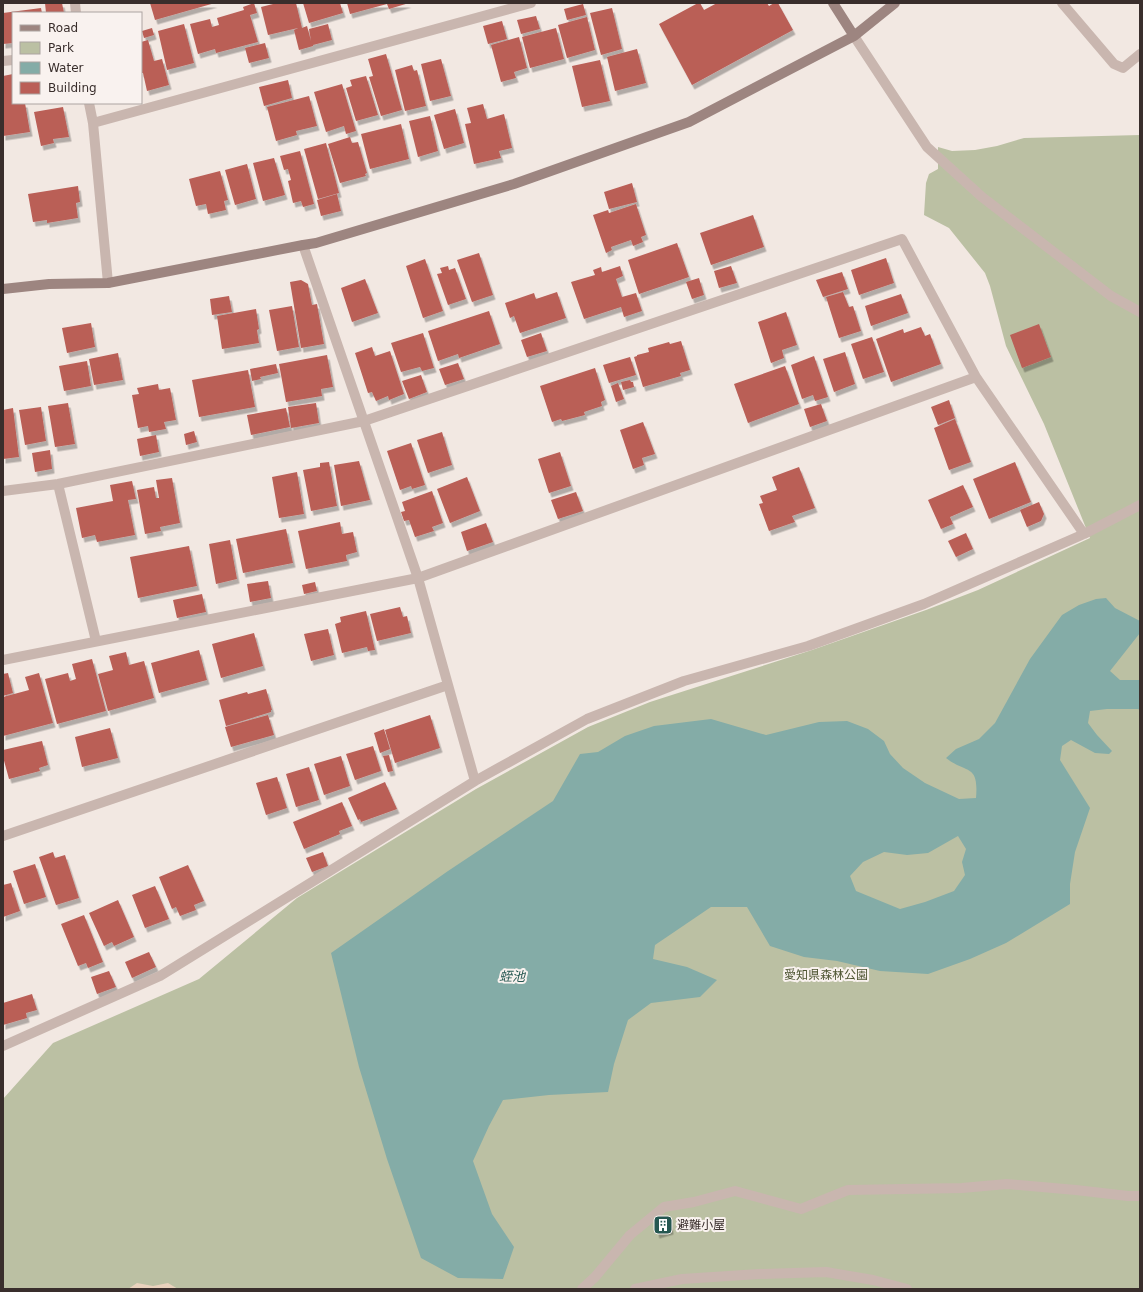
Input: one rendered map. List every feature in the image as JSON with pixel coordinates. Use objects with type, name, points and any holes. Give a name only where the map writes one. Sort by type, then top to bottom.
[{"type":"street","points":[[93,123],[531,3]]},
{"type":"street","points":[[833,3],[927,148],[982,197],[1111,296],[1140,312]]},
{"type":"street","points":[[3,289],[49,284],[108,283],[302,245],[514,184],[689,122],[854,36],[895,3]]},
{"type":"street","points":[[1062,3],[1114,64],[1123,68],[1140,54]]},
{"type":"street","points":[[89,104],[93,123],[108,283]]},
{"type":"street","points":[[3,491],[58,484],[364,421],[902,239],[976,377],[1084,534]]},
{"type":"street","points":[[302,245],[418,578],[475,781]]},
{"type":"street","points":[[3,660],[418,578],[976,377]]},
{"type":"street","points":[[58,484],[96,641]]},
{"type":"street","points":[[3,1046],[160,976],[475,781],[587,719],[684,681],[808,646],[924,604],[1084,534],[1140,505]]},
{"type":"street","points":[[3,836],[448,684]]},
{"type":"street","points":[[582,1289],[595,1277],[630,1235],[664,1208],[735,1191],[801,1209],[848,1190],[962,1188],[1007,1184],[1140,1196]]},
{"type":"street","points":[[634,1289],[682,1279],[759,1274],[826,1272],[873,1280],[907,1289]]},
{"type":"green space","name":"愛知県森林公園","points":[[1140,135],[1140,1289],[3,1289],[3,1099],[53,1043],[199,979],[297,898],[476,789],[588,727],[650,702],[812,650],[926,610],[978,590],[1090,538],[1044,424],[1006,346],[990,286],[985,273],[949,228],[924,215],[926,183],[929,174],[938,169],[938,147],[952,151],[975,150],[997,146],[1024,138]]},
{"type":"sand","points":[[137,1283],[153,1286],[168,1283],[178,1289],[128,1289]]},
{"type":"water","name":"蛭池","points":[[1106,598],[1115,608],[1140,621],[1140,633],[1110,671],[1120,680],[1140,680],[1140,710],[1107,709],[1090,711],[1088,723],[1112,751],[1109,754],[1095,753],[1071,740],[1062,746],[1060,760],[1090,808],[1075,852],[1070,884],[1070,904],[1006,943],[970,959],[928,974],[880,971],[837,961],[804,957],[770,946],[747,907],[711,907],[655,945],[653,959],[687,967],[717,980],[700,997],[651,1003],[628,1020],[614,1064],[608,1092],[549,1095],[503,1100],[473,1161],[492,1214],[514,1247],[503,1279],[458,1278],[421,1258],[387,1159],[359,1067],[331,953],[448,871],[553,801],[580,754],[598,752],[625,736],[654,726],[711,719],[766,735],[819,722],[847,721],[868,729],[884,741],[890,754],[903,768],[925,783],[959,799],[976,798],[975,779],[973,774],[946,758],[956,749],[979,739],[995,723],[1030,659],[1062,615],[1079,605],[1096,599]],"holes":[[[958,836],[966,849],[962,862],[965,875],[954,891],[925,902],[900,909],[856,891],[850,876],[863,862],[884,852],[907,855],[928,853]]]},
{"type":"building","points":[[45,3],[62,3],[64,12],[46,12]]},
{"type":"building","points":[[150,3],[215,3],[155,20]]},
{"type":"building","points":[[254,3],[257,13],[250,15],[258,42],[216,53],[215,49],[198,54],[190,24],[210,19],[212,27],[219,25],[217,18],[244,10],[243,7]]},
{"type":"building","points":[[277,3],[296,3],[302,28],[307,26],[311,41],[309,29],[328,24],[332,40],[299,50],[294,30],[298,28],[268,35],[261,7]]},
{"type":"building","points":[[303,3],[340,3],[343,13],[309,23]]},
{"type":"building","points":[[347,3],[409,3],[389,9],[387,4],[350,14]]},
{"type":"building","points":[[700,3],[704,10],[717,3],[767,3],[769,6],[774,3],[778,3],[793,30],[692,85],[659,24]]},
{"type":"building","points":[[583,4],[586,15],[567,20],[564,9]]},
{"type":"building","points":[[41,8],[42,12],[12,12],[12,43],[3,44],[3,13]]},
{"type":"building","points":[[612,8],[622,49],[601,55],[590,13]]},
{"type":"building","points":[[536,16],[540,29],[521,34],[517,20]]},
{"type":"building","points":[[587,17],[595,50],[567,58],[558,25]]},
{"type":"building","points":[[502,21],[507,39],[488,44],[483,26]]},
{"type":"building","points":[[184,24],[194,63],[167,70],[158,31]]},
{"type":"building","points":[[152,28],[154,35],[144,38],[142,31]]},
{"type":"building","points":[[556,28],[564,59],[530,68],[522,37]]},
{"type":"building","points":[[519,37],[527,68],[514,72],[516,78],[501,82],[491,45]]},
{"type":"building","points":[[148,40],[154,61],[162,59],[169,85],[147,91],[142,73],[142,42]]},
{"type":"building","points":[[265,43],[269,58],[249,63],[245,48]]},
{"type":"building","points":[[637,49],[646,83],[615,91],[607,57]]},
{"type":"building","points":[[386,54],[402,110],[381,116],[369,77],[373,76],[368,59]]},
{"type":"building","points":[[441,59],[451,96],[430,101],[421,64]]},
{"type":"building","points":[[600,60],[610,101],[582,107],[572,66]]},
{"type":"building","points":[[412,65],[414,71],[417,70],[426,106],[405,111],[395,70]]},
{"type":"building","points":[[12,74],[12,104],[25,104],[30,132],[3,136],[3,76]]},
{"type":"building","points":[[366,76],[378,115],[356,121],[346,88],[352,86],[350,80]]},
{"type":"building","points":[[288,80],[292,98],[264,106],[259,87]]},
{"type":"building","points":[[342,84],[356,131],[346,134],[344,126],[326,132],[314,92]]},
{"type":"building","points":[[309,96],[317,126],[296,131],[297,135],[276,141],[267,107]]},
{"type":"building","points":[[483,104],[487,119],[504,114],[512,148],[499,151],[501,158],[474,164],[465,124],[471,123],[467,108]]},
{"type":"building","points":[[63,107],[69,137],[53,139],[54,143],[41,146],[34,112]]},
{"type":"building","points":[[455,109],[464,143],[444,149],[434,115]]},
{"type":"building","points":[[430,116],[438,151],[418,157],[409,121]]},
{"type":"building","points":[[401,124],[409,159],[370,169],[361,134]]},
{"type":"building","points":[[350,137],[352,143],[358,142],[367,173],[365,174],[366,176],[340,183],[328,144]]},
{"type":"building","points":[[326,143],[339,193],[318,199],[304,149]]},
{"type":"building","points":[[300,151],[314,204],[303,207],[301,201],[293,203],[288,181],[291,180],[288,169],[284,170],[280,156]]},
{"type":"building","points":[[274,158],[285,195],[263,201],[253,163]]},
{"type":"building","points":[[247,164],[256,199],[235,205],[225,170]]},
{"type":"building","points":[[220,171],[228,200],[224,201],[226,210],[208,214],[206,204],[196,206],[189,179]]},
{"type":"building","points":[[632,183],[637,202],[609,209],[604,192]]},
{"type":"building","points":[[78,186],[80,202],[76,203],[78,218],[47,223],[47,220],[33,222],[28,194]]},
{"type":"building","points":[[337,194],[341,211],[321,216],[317,200]]},
{"type":"building","points":[[636,204],[646,235],[641,237],[643,242],[633,246],[631,240],[611,247],[612,250],[606,253],[593,215],[608,210],[609,213]]},
{"type":"building","points":[[753,215],[764,247],[711,265],[700,233]]},
{"type":"building","points":[[677,243],[689,277],[639,294],[628,260]]},
{"type":"building","points":[[479,253],[493,295],[472,302],[457,260]]},
{"type":"building","points":[[886,258],[894,283],[859,295],[851,270]]},
{"type":"building","points":[[425,259],[443,311],[423,318],[406,266]]},
{"type":"building","points":[[448,266],[449,270],[455,268],[466,299],[448,305],[437,274],[442,273],[440,268]]},
{"type":"building","points":[[620,266],[623,276],[616,279],[622,297],[636,293],[642,311],[624,317],[621,307],[584,319],[571,282],[595,275],[593,270],[601,267],[602,272]]},
{"type":"building","points":[[731,266],[737,283],[719,288],[714,271]]},
{"type":"building","points":[[842,272],[848,289],[823,297],[816,280]]},
{"type":"building","points":[[699,278],[704,295],[692,299],[686,282]]},
{"type":"building","points":[[365,279],[378,313],[352,322],[341,288]]},
{"type":"building","points":[[301,280],[308,284],[312,305],[317,304],[324,344],[301,348],[290,282]]},
{"type":"building","points":[[557,292],[566,318],[520,333],[514,316],[510,318],[505,303],[534,293],[536,299]]},
{"type":"building","points":[[843,292],[849,307],[853,306],[861,331],[839,338],[826,297]]},
{"type":"building","points":[[901,294],[908,313],[871,326],[865,306]]},
{"type":"building","points":[[229,296],[232,312],[212,315],[210,299]]},
{"type":"building","points":[[292,306],[299,347],[277,351],[269,310]]},
{"type":"building","points":[[256,309],[259,329],[257,330],[259,343],[222,349],[217,316]]},
{"type":"building","points":[[489,311],[500,344],[459,358],[458,354],[438,361],[428,331]]},
{"type":"building","points":[[786,312],[797,345],[782,350],[784,358],[771,363],[758,322]]},
{"type":"building","points":[[91,323],[95,347],[67,353],[62,328]]},
{"type":"building","points":[[1039,324],[1051,357],[1022,368],[1010,335]]},
{"type":"building","points":[[921,327],[925,336],[930,334],[941,364],[891,382],[876,339],[903,329],[904,333]]},
{"type":"building","points":[[423,333],[434,368],[422,371],[420,367],[401,372],[391,343]]},
{"type":"building","points":[[541,333],[547,351],[527,357],[521,340]]},
{"type":"building","points":[[872,337],[884,372],[863,379],[851,344]]},
{"type":"building","points":[[681,341],[690,370],[680,373],[681,376],[643,387],[634,357],[649,352],[648,348],[669,342],[670,344]]},
{"type":"building","points":[[372,347],[375,356],[390,351],[404,394],[389,400],[388,396],[376,401],[372,392],[368,393],[355,353]]},
{"type":"building","points":[[845,352],[855,384],[834,392],[823,359]]},
{"type":"building","points":[[118,353],[123,380],[94,385],[89,359]]},
{"type":"building","points":[[327,355],[333,387],[321,389],[322,396],[286,402],[279,364]]},
{"type":"building","points":[[814,356],[828,397],[815,401],[813,395],[802,399],[791,365]]},
{"type":"building","points":[[630,357],[636,375],[609,383],[603,365]]},
{"type":"building","points":[[87,361],[91,386],[64,391],[59,366]]},
{"type":"building","points":[[458,363],[464,379],[445,385],[439,369]]},
{"type":"building","points":[[276,364],[278,373],[260,377],[261,379],[252,381],[250,369]]},
{"type":"building","points":[[785,366],[799,404],[748,423],[734,384]]},
{"type":"building","points":[[595,368],[605,400],[601,402],[602,406],[584,412],[585,415],[552,422],[540,386]]},
{"type":"building","points":[[248,370],[255,407],[199,417],[192,380]]},
{"type":"building","points":[[421,375],[427,392],[409,399],[402,381]]},
{"type":"building","points":[[630,380],[633,382],[634,387],[623,390],[621,382]]},
{"type":"building","points":[[618,383],[624,399],[616,402],[611,386]]},
{"type":"building","points":[[158,384],[159,390],[170,388],[176,420],[164,422],[166,429],[149,432],[148,426],[138,428],[132,395],[139,394],[137,388]]},
{"type":"building","points":[[949,400],[955,418],[938,425],[931,407]]},
{"type":"building","points":[[68,403],[75,444],[55,447],[48,406]]},
{"type":"building","points":[[316,403],[319,423],[291,428],[288,407]]},
{"type":"building","points":[[821,404],[827,421],[810,427],[804,409]]},
{"type":"building","points":[[41,407],[46,441],[25,445],[19,410]]},
{"type":"building","points":[[13,408],[19,457],[3,459],[3,410]]},
{"type":"building","points":[[286,408],[290,427],[251,435],[247,415]]},
{"type":"building","points":[[955,419],[971,462],[949,470],[934,428]]},
{"type":"building","points":[[643,422],[655,454],[642,458],[644,465],[633,469],[620,430]]},
{"type":"building","points":[[194,431],[197,442],[186,445],[184,434]]},
{"type":"building","points":[[442,432],[452,465],[428,473],[417,440]]},
{"type":"building","points":[[156,435],[159,452],[140,456],[137,439]]},
{"type":"building","points":[[411,443],[425,485],[412,489],[411,486],[400,490],[387,451]]},
{"type":"building","points":[[50,450],[52,469],[35,472],[32,453]]},
{"type":"building","points":[[560,452],[571,486],[549,493],[538,459]]},
{"type":"building","points":[[359,461],[370,500],[341,506],[334,465]]},
{"type":"building","points":[[329,462],[337,506],[311,511],[303,470],[320,467],[320,463]]},
{"type":"building","points":[[1015,462],[1031,502],[989,519],[973,479]]},
{"type":"building","points":[[799,467],[815,508],[792,516],[795,522],[769,531],[759,504],[763,503],[760,496],[777,490],[772,477]]},
{"type":"building","points":[[297,472],[304,514],[279,518],[272,477]]},
{"type":"building","points":[[467,477],[480,511],[450,523],[437,489]]},
{"type":"building","points":[[172,478],[180,523],[160,527],[161,531],[145,534],[137,490],[154,487],[156,498],[159,498],[156,480]]},
{"type":"building","points":[[132,481],[136,499],[128,500],[135,535],[97,542],[95,535],[82,538],[76,508],[113,501],[110,485]]},
{"type":"building","points":[[963,485],[973,507],[950,517],[953,524],[941,529],[928,500]]},
{"type":"building","points":[[432,491],[443,523],[432,527],[434,531],[415,537],[409,520],[404,521],[401,512],[405,511],[402,502]]},
{"type":"building","points":[[576,492],[583,511],[558,519],[551,500]]},
{"type":"building","points":[[1039,502],[1044,514],[1041,521],[1027,527],[1020,510]]},
{"type":"building","points":[[340,522],[342,534],[353,532],[357,552],[346,555],[347,561],[306,569],[298,531]]},
{"type":"building","points":[[486,523],[493,542],[467,551],[461,532]]},
{"type":"building","points":[[286,529],[293,563],[243,573],[236,539]]},
{"type":"building","points":[[966,533],[973,549],[956,557],[948,541]]},
{"type":"building","points":[[230,540],[237,579],[216,584],[209,544]]},
{"type":"building","points":[[189,546],[197,586],[138,598],[130,557]]},
{"type":"building","points":[[268,581],[271,598],[250,602],[247,584]]},
{"type":"building","points":[[315,582],[317,591],[304,594],[302,585]]},
{"type":"building","points":[[202,594],[206,612],[177,618],[173,600]]},
{"type":"building","points":[[400,607],[403,617],[407,616],[411,633],[377,641],[370,614]]},
{"type":"building","points":[[366,611],[375,650],[368,651],[367,647],[342,653],[335,624],[341,622],[340,617]]},
{"type":"building","points":[[328,629],[334,655],[311,661],[304,634]]},
{"type":"building","points":[[254,633],[263,666],[221,678],[212,644]]},
{"type":"building","points":[[199,650],[207,680],[159,693],[151,663]]},
{"type":"building","points":[[126,652],[129,665],[144,661],[154,698],[108,711],[98,674],[113,670],[109,656]]},
{"type":"building","points":[[92,659],[106,711],[57,724],[45,679],[68,673],[70,681],[76,679],[72,664]]},
{"type":"building","points":[[8,673],[13,693],[3,696],[3,674]]},
{"type":"building","points":[[39,673],[53,723],[3,736],[3,697],[29,690],[25,677]]},
{"type":"building","points":[[266,689],[272,710],[271,712],[226,726],[219,700],[247,692],[248,694]]},
{"type":"building","points":[[268,715],[274,735],[231,747],[225,727]]},
{"type":"building","points":[[430,715],[440,748],[395,763],[385,730]]},
{"type":"building","points":[[110,728],[118,758],[82,767],[75,737]]},
{"type":"building","points":[[384,729],[390,749],[380,753],[374,733]]},
{"type":"building","points":[[42,741],[48,765],[39,768],[40,771],[9,779],[3,757],[3,750]]},
{"type":"building","points":[[373,746],[381,771],[355,780],[346,754]]},
{"type":"building","points":[[389,755],[393,771],[388,772],[383,756]]},
{"type":"building","points":[[341,756],[350,786],[324,795],[314,764]]},
{"type":"building","points":[[309,767],[319,800],[296,807],[286,774]]},
{"type":"building","points":[[277,777],[287,808],[266,815],[256,783]]},
{"type":"building","points":[[385,782],[397,809],[361,822],[360,819],[358,820],[348,798]]},
{"type":"building","points":[[342,802],[352,826],[339,831],[340,834],[304,849],[293,822]]},
{"type":"building","points":[[53,852],[55,858],[65,855],[79,898],[56,905],[39,857]]},
{"type":"building","points":[[323,852],[328,866],[312,872],[306,858]]},
{"type":"building","points":[[35,864],[46,897],[24,904],[13,871]]},
{"type":"building","points":[[188,865],[204,901],[194,905],[196,910],[180,916],[176,907],[172,909],[159,877]]},
{"type":"building","points":[[11,883],[20,911],[3,917],[3,885]]},
{"type":"building","points":[[155,886],[169,919],[145,928],[132,895]]},
{"type":"building","points":[[118,900],[134,937],[114,946],[112,942],[104,946],[89,913]]},
{"type":"building","points":[[84,915],[103,962],[88,968],[86,963],[78,966],[61,924]]},
{"type":"building","points":[[149,952],[156,967],[132,978],[125,962]]},
{"type":"building","points":[[109,971],[116,987],[97,994],[91,977]]},
{"type":"building","points":[[32,994],[37,1010],[26,1013],[27,1018],[3,1025],[3,1003]]},
{"type":"building","name":"避難小屋","points":[[669,1217],[671,1230],[657,1234],[654,1221]]},
{"type":"place","name":"避難小屋","points":[[663,1225]]}]
